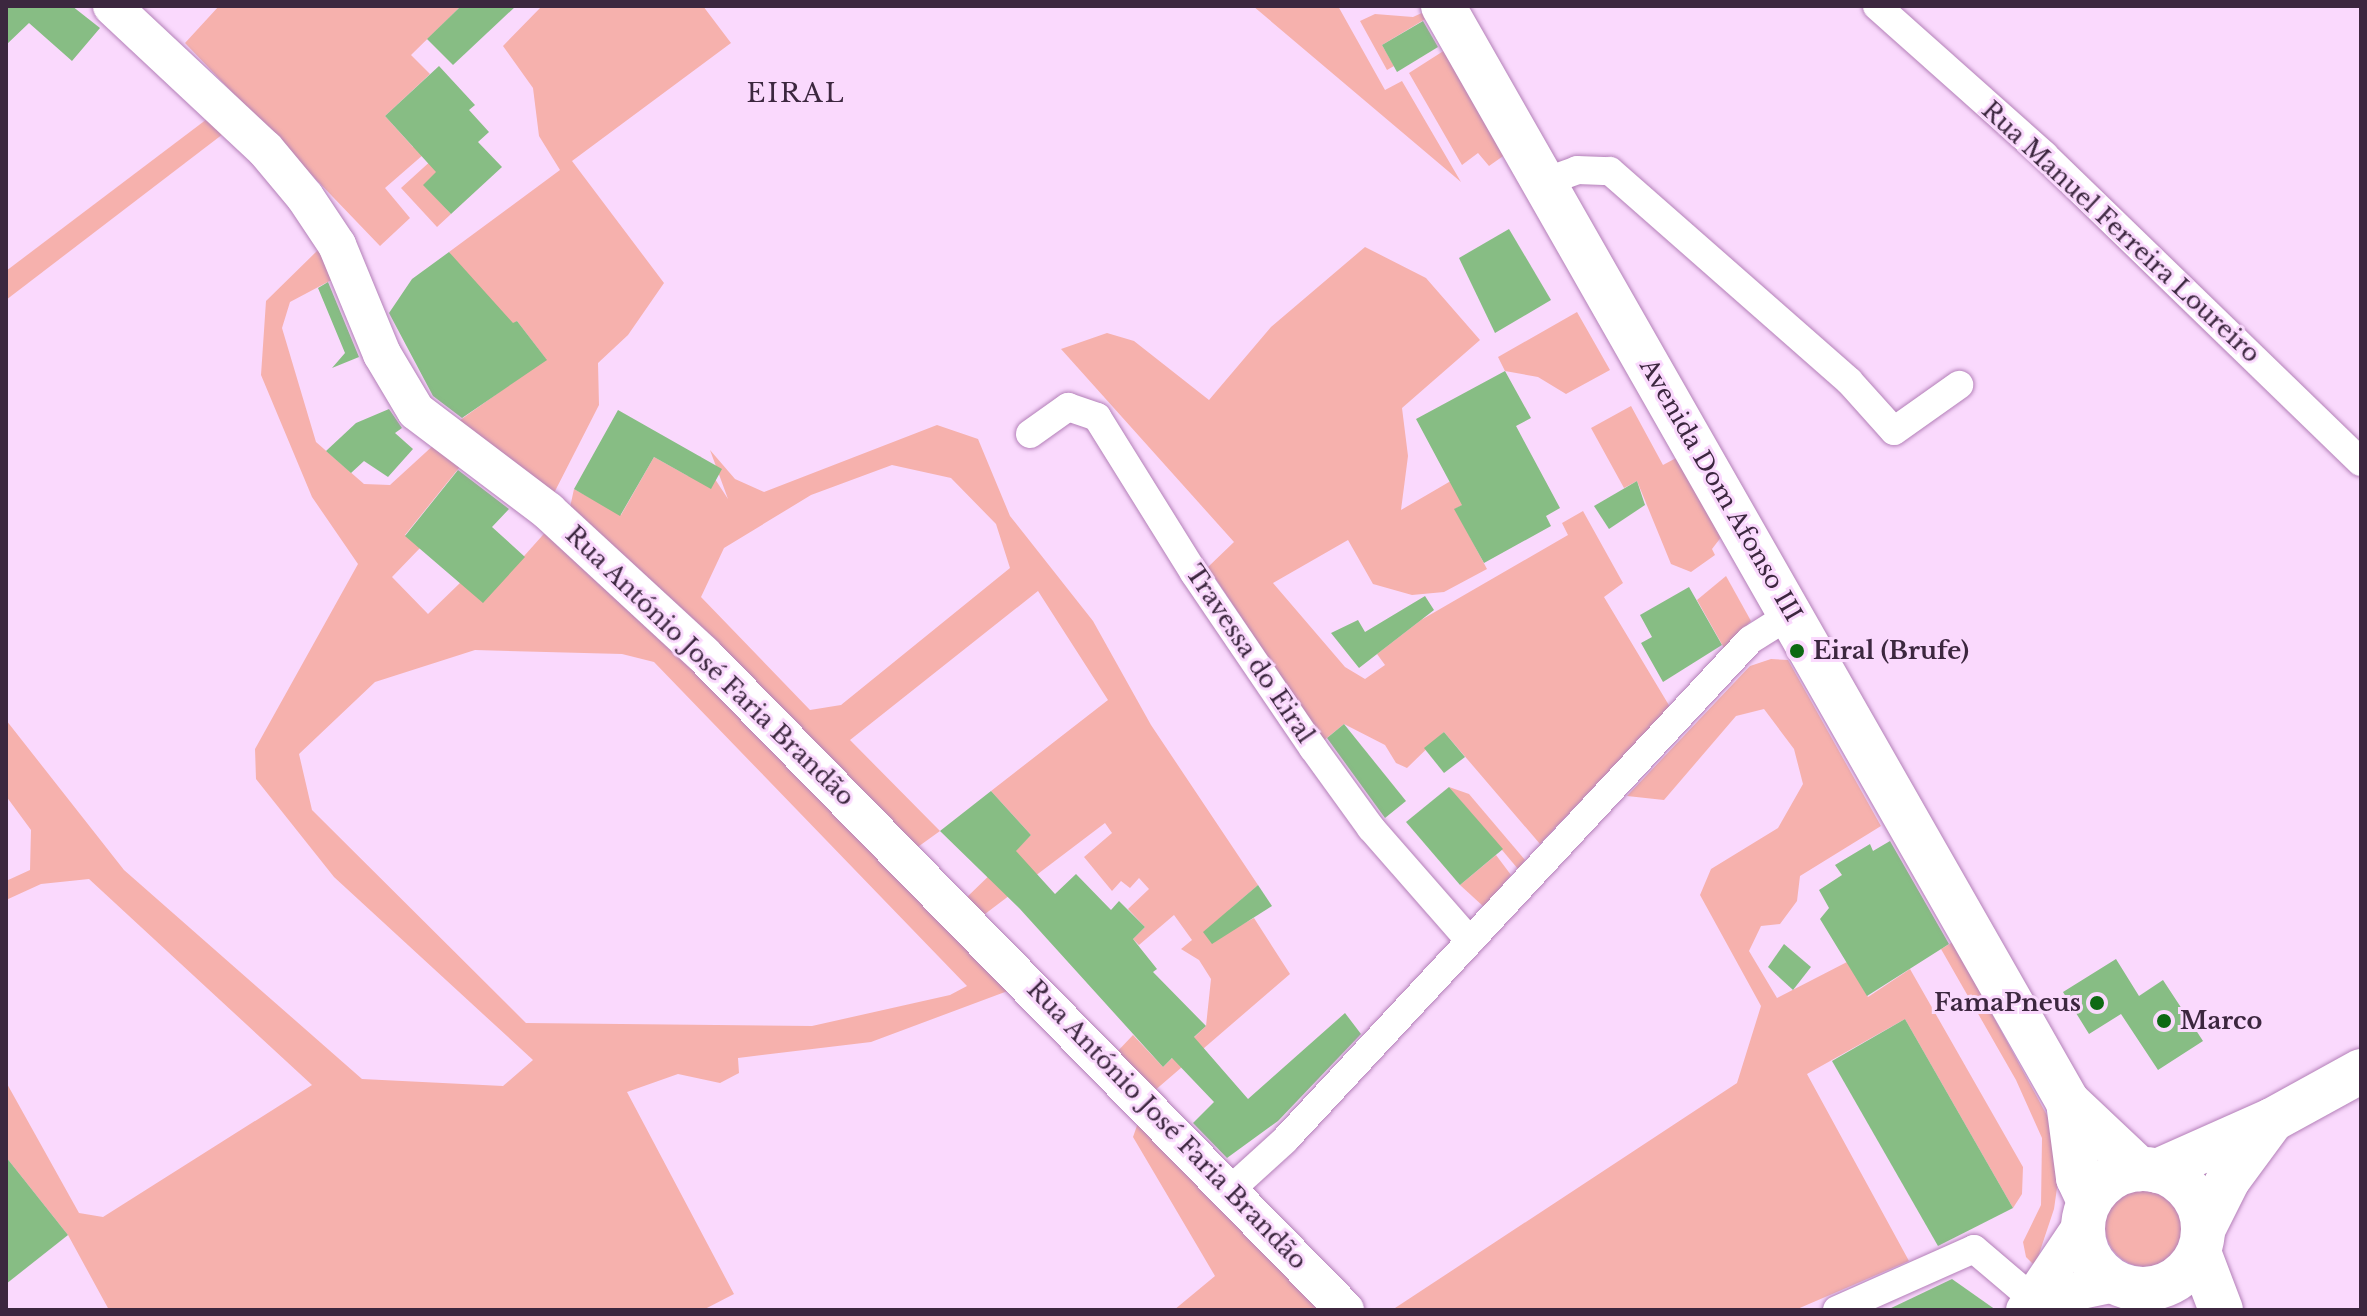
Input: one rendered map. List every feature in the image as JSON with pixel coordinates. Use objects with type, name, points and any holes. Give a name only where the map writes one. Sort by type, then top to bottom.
[{"type":"main road","name":"Avenida Dom Afonso III","points":[[1443,6],[1542,183],[1793,613],[2068,1102],[2148,1170]]},
{"type":"main road","points":[[2272,1120],[2228,1180],[2182,1277],[2137,1294],[2090,1259],[2086,1213],[2110,1179],[2148,1170],[2272,1120],[2361,1071]]},
{"type":"main road","name":"Avenida Dom Afonso III","points":[[2068,1102],[2086,1213]]},
{"type":"main road","points":[[2148,1170],[2185,1186],[2202,1214],[2201,1241],[2221,1310]]},
{"type":"street","name":"Rua António José Faria Brandão","points":[[112,6],[255,139],[305,197],[337,245],[382,354],[416,411],[548,511],[692,643],[1345,1310]]},
{"type":"street","name":"Rua Manuel Ferreira Loureiro","points":[[1877,6],[2044,155],[2361,462]]},
{"type":"street","points":[[1542,183],[1577,170],[1610,171],[1849,381],[1894,431],[1959,385]]},
{"type":"street","name":"Travessa do Eiral","points":[[1030,434],[1068,407],[1097,417],[1194,573],[1313,748],[1371,828],[1470,941]]},
{"type":"street","points":[[1229,1191],[1284,1141],[1750,640],[1793,613]]},
{"type":"street","points":[[2030,1305],[2086,1213]]},
{"type":"street","points":[[1837,1310],[1974,1249],[2030,1305]]},
{"type":"street","points":[[2030,1305],[2099,1290],[2137,1294]]},
{"type":"shaded area","points":[[219,6],[461,6],[411,55],[430,74],[385,116],[413,147],[430,132],[439,141],[385,188],[410,218],[380,246],[185,43]]},
{"type":"shaded area","points":[[542,6],[703,6],[731,43],[572,161],[664,283],[628,335],[598,363],[599,405],[552,497],[456,423],[546,359],[517,321],[506,329],[449,252],[560,170],[539,136],[533,88],[503,46]]},
{"type":"shaded area","points":[[1253,6],[1338,6],[1385,90],[1402,81],[1461,182]]},
{"type":"shaded area","points":[[1424,12],[1427,18],[1382,45],[1394,66],[1387,70],[1360,21],[1375,14],[1413,17]]},
{"type":"shaded area","points":[[1445,50],[1506,154],[1489,166],[1478,153],[1462,165],[1409,73]]},
{"type":"shaded area","points":[[207,119],[223,134],[6,300],[6,271]]},
{"type":"shaded area","points":[[445,148],[453,157],[424,185],[451,214],[437,227],[401,188]]},
{"type":"shaded area","points":[[1365,247],[1426,278],[1480,340],[1402,408],[1408,456],[1401,510],[1461,475],[1475,498],[1455,509],[1487,569],[1444,592],[1412,595],[1373,584],[1348,540],[1273,583],[1345,667],[1365,679],[1385,665],[1377,654],[1421,620],[1568,535],[1562,523],[1583,511],[1623,583],[1604,597],[1670,707],[1540,844],[1444,732],[1407,768],[1396,763],[1385,745],[1344,724],[1323,741],[1208,567],[1234,542],[1061,349],[1107,333],[1134,341],[1209,400],[1271,327]]},
{"type":"shaded area","points":[[319,249],[339,276],[290,302],[282,328],[316,442],[364,484],[390,485],[437,442],[463,463],[405,535],[420,548],[392,577],[428,614],[461,582],[483,602],[550,527],[1013,989],[871,1042],[738,1058],[739,1073],[720,1083],[678,1074],[627,1092],[734,1294],[703,1310],[109,1310],[68,1235],[6,1157],[6,1082],[79,1213],[103,1217],[312,1085],[89,879],[41,884],[6,900],[6,881],[30,870],[31,830],[6,796],[6,720],[124,870],[362,1079],[503,1086],[533,1060],[334,877],[256,779],[255,749],[358,564],[312,497],[261,375],[266,301]],"holes":[[[475,650],[622,654],[654,662],[967,986],[950,995],[812,1026],[526,1023],[312,810],[299,754],[375,682]]]},
{"type":"shaded area","points":[[1577,312],[1610,370],[1566,394],[1538,377],[1505,371],[1498,357]]},
{"type":"shaded area","points":[[1631,406],[1663,465],[1678,457],[1722,536],[1712,549],[1715,555],[1691,572],[1671,564],[1637,481],[1624,488],[1591,428]]},
{"type":"shaded area","points":[[937,425],[978,439],[1010,516],[1093,621],[1151,725],[1258,885],[1229,910],[1241,925],[1254,918],[1290,974],[1153,1092],[1115,1054],[1133,1035],[1163,1067],[1206,1026],[1211,979],[1199,960],[1181,949],[1192,940],[1174,915],[1139,945],[1133,939],[1145,927],[1128,909],[1149,889],[1139,878],[1130,888],[1121,881],[1112,891],[1084,857],[1112,833],[1105,823],[981,917],[964,900],[1031,835],[991,791],[1108,700],[1038,591],[850,740],[940,831],[915,849],[569,512],[574,489],[621,515],[654,457],[688,476],[700,456],[728,499],[710,450],[735,479],[764,492]],"holes":[[[892,465],[951,478],[996,524],[1010,568],[841,705],[810,710],[701,597],[724,548],[811,495]]]},
{"type":"shaded area","points":[[1726,576],[1751,621],[1724,648],[1697,600]]},
{"type":"shaded area","points":[[1771,659],[1788,660],[1881,826],[1800,876],[1797,901],[1780,924],[1761,926],[1749,951],[1777,998],[1847,962],[1868,997],[1910,969],[2023,1167],[2022,1194],[2013,1208],[1905,1019],[1807,1074],[1909,1261],[1795,1310],[1392,1310],[1737,1083],[1761,1006],[1700,895],[1711,869],[1778,828],[1803,784],[1794,749],[1764,709],[1736,716],[1664,800],[1627,796],[1750,666]]},
{"type":"shaded area","points":[[1449,787],[1469,794],[1525,860],[1518,869]]},
{"type":"shaded area","points":[[1496,855],[1511,875],[1484,907],[1460,885]]},
{"type":"shaded area","points":[[1953,942],[2056,1132],[2060,1167],[2054,1209],[2035,1266],[2026,1257],[2023,1242],[2041,1205],[2042,1138],[2016,1080],[1941,949]]},
{"type":"shaded area","points":[[1139,1120],[1323,1310],[1174,1310],[1215,1276],[1133,1137]]},
{"type":"shaded area","points":[[2146,1185],[2162,1189],[2175,1197],[2183,1210],[2187,1226],[2183,1242],[2175,1255],[2162,1263],[2146,1267],[2130,1263],[2117,1255],[2109,1242],[2105,1226],[2109,1210],[2117,1197],[2130,1189]]},
{"type":"building","points":[[6,6],[72,6],[100,28],[72,61],[29,23],[6,45]]},
{"type":"building","points":[[461,6],[516,6],[453,65],[427,39]]},
{"type":"building","points":[[1423,21],[1438,47],[1397,72],[1382,45]]},
{"type":"building","points":[[439,66],[475,105],[469,110],[489,132],[478,142],[502,167],[451,214],[423,185],[436,172],[385,116]]},
{"type":"building","points":[[1509,229],[1551,300],[1495,333],[1459,258]]},
{"type":"building","points":[[449,252],[513,323],[517,321],[547,360],[462,418],[433,396],[389,313],[412,279]]},
{"type":"building","points":[[328,282],[359,357],[332,368],[345,353],[318,288]]},
{"type":"building","points":[[1505,371],[1531,418],[1516,426],[1560,508],[1546,516],[1551,526],[1484,563],[1454,509],[1462,505],[1416,419]]},
{"type":"building","points":[[389,409],[402,428],[395,433],[413,449],[388,477],[364,461],[351,473],[326,451],[356,423]]},
{"type":"building","points":[[618,410],[722,469],[711,489],[654,457],[620,516],[574,489]]},
{"type":"building","points":[[458,470],[509,509],[492,527],[525,557],[483,603],[405,536]]},
{"type":"building","points":[[1637,481],[1645,505],[1609,529],[1594,506]]},
{"type":"building","points":[[1689,587],[1722,645],[1663,682],[1641,643],[1652,637],[1640,615]]},
{"type":"building","points":[[1425,596],[1434,610],[1359,668],[1331,633],[1358,620],[1365,632]]},
{"type":"building","points":[[1344,724],[1406,801],[1385,818],[1327,738]]},
{"type":"building","points":[[1444,732],[1465,757],[1444,773],[1424,748]]},
{"type":"building","points":[[1449,787],[1503,849],[1460,885],[1406,822]]},
{"type":"building","points":[[991,791],[1031,835],[1016,851],[1055,894],[1076,874],[1111,910],[1119,901],[1145,927],[1133,939],[1157,969],[1153,972],[1206,1026],[1194,1037],[1248,1099],[1345,1013],[1361,1034],[1278,1121],[1227,1158],[1193,1123],[1214,1102],[1172,1058],[1163,1067],[1020,909],[940,831]]},
{"type":"building","points":[[1890,841],[1949,944],[1867,996],[1820,919],[1829,908],[1819,890],[1842,875],[1835,865],[1870,844],[1873,851]]},
{"type":"building","points":[[1258,885],[1272,906],[1212,944],[1203,932]]},
{"type":"building","points":[[1784,944],[1811,967],[1793,990],[1768,967]]},
{"type":"building","points":[[2116,959],[2139,996],[2163,980],[2203,1041],[2158,1070],[2121,1014],[2089,1034],[2063,992]]},
{"type":"building","points":[[1905,1019],[2013,1208],[1938,1246],[1832,1061]]},
{"type":"building","points":[[6,1157],[68,1235],[6,1284]]},
{"type":"building","points":[[1952,1279],[1996,1310],[1887,1310]]},
{"type":"place","name":"Eiral (Brufe)","points":[[1797,651]]},
{"type":"place","name":"FamaPneus","points":[[2097,1003]]},
{"type":"place","name":"Marco","points":[[2164,1021]]},
{"type":"district","name":"EIRAL","points":[[796,94]]}]
